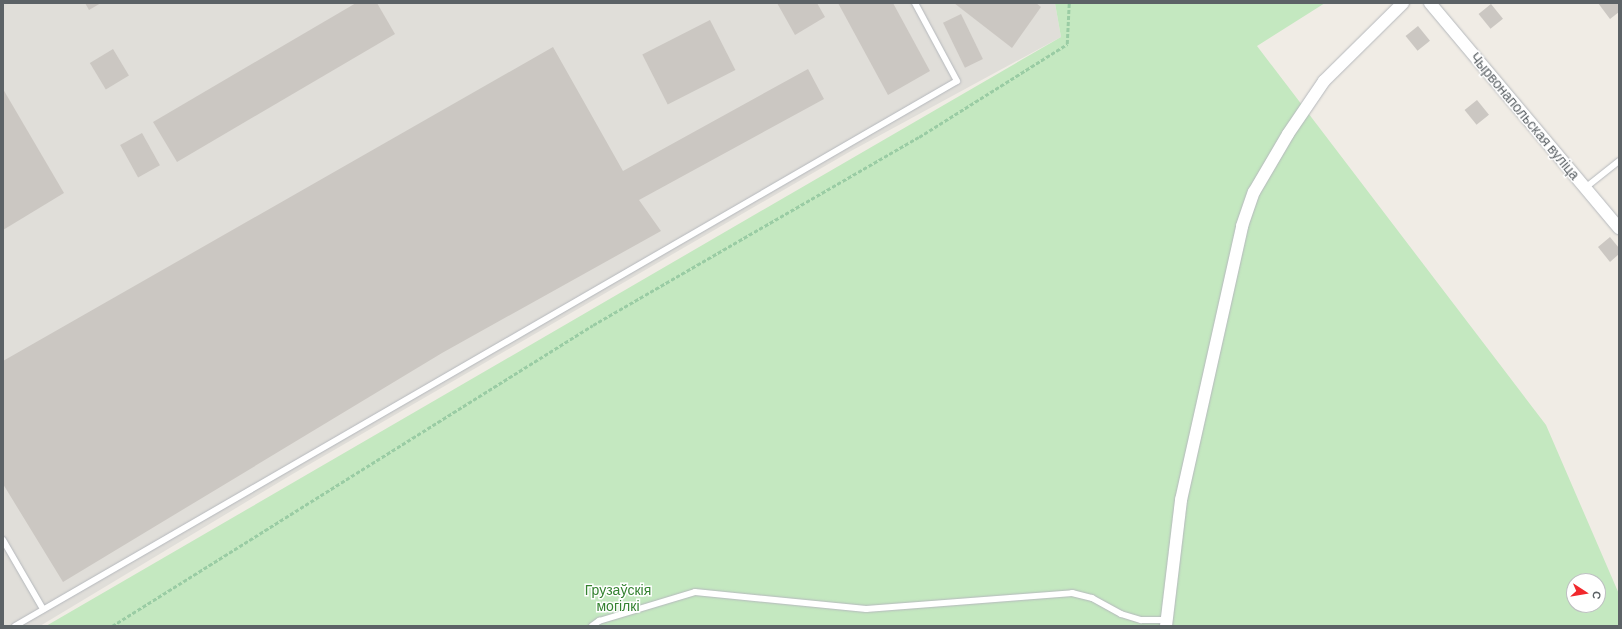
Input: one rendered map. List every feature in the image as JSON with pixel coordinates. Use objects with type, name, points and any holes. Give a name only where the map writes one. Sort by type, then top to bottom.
[{"type":"street","points":[[1166,623],[1181,500],[1242,226],[1254,192],[1288,134],[1324,81],[1403,3]]},
{"type":"street","name":"Чырвонапольская вуліца","points":[[1430,3],[1619,228]]},
{"type":"lane","points":[[15,626],[957,82],[915,3]]},
{"type":"lane","points":[[1585,188],[1619,161]]},
{"type":"lane","points":[[3,540],[43,609]]},
{"type":"lane","points":[[592,626],[599,621],[695,592],[866,609],[1072,593],[1092,598],[1121,614],[1141,620],[1166,623]]},
{"type":"path","points":[[112,626],[593,325],[919,138],[1067,44],[1069,3]]},
{"type":"shaded area","points":[[3,3],[1055,3],[1061,37],[851,151],[291,475],[40,626],[3,626]]},
{"type":"green space","name":"Грузаўскія могілкі","points":[[1055,3],[1325,3],[1257,46],[1546,425],[1619,594],[1619,626],[46,626],[1061,37]]},
{"type":"building","points":[[85,3],[101,3],[89,10]]},
{"type":"building","points":[[356,3],[377,3],[395,34],[177,162],[153,122]]},
{"type":"building","points":[[777,3],[817,3],[825,17],[795,35]]},
{"type":"building","points":[[838,3],[893,3],[930,71],[888,95]]},
{"type":"building","points":[[954,3],[1036,3],[1041,7],[1012,48]]},
{"type":"building","points":[[1598,3],[1619,3],[1619,12],[1610,19]]},
{"type":"building","points":[[1491,4],[1503,19],[1491,29],[1479,14]]},
{"type":"building","points":[[961,14],[983,59],[965,68],[943,23]]},
{"type":"building","points":[[710,20],[735,70],[668,104],[642,55]]},
{"type":"building","points":[[1418,26],[1430,41],[1418,51],[1406,36]]},
{"type":"building","points":[[553,47],[623,171],[808,69],[824,99],[639,200],[661,231],[442,353],[63,582],[3,484],[3,361]]},
{"type":"building","points":[[113,49],[129,76],[106,89],[90,63]]},
{"type":"building","points":[[3,89],[64,193],[3,230]]},
{"type":"building","points":[[1477,100],[1489,115],[1477,125],[1465,110]]},
{"type":"building","points":[[142,133],[160,165],[138,177],[120,145]]},
{"type":"building","points":[[1610,237],[1619,248],[1619,254],[1610,262],[1598,247]]}]
